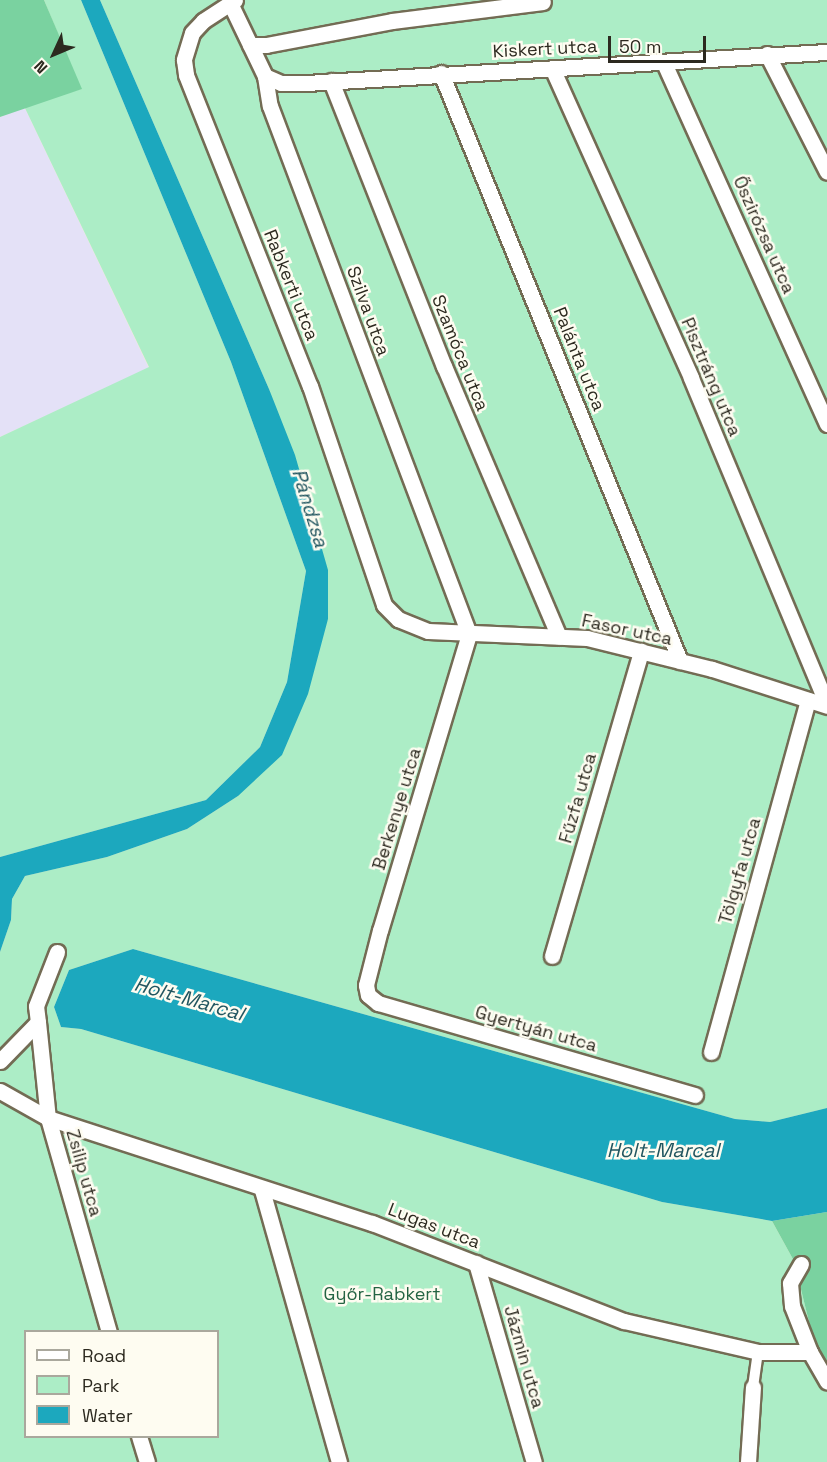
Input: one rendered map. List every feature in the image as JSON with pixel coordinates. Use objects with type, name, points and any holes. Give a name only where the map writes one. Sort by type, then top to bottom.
[{"type":"street","name":"Szilva utca","points":[[233,1],[265,76],[270,106],[469,634]]},
{"type":"street","name":"Rabkerti utca","points":[[233,1],[192,33],[184,60],[186,75],[310,386],[384,605]]},
{"type":"street","points":[[250,45],[266,45],[392,21],[543,2]]},
{"type":"street","name":"Kiskert utca","points":[[265,76],[281,83],[332,81],[827,52]]},
{"type":"street","points":[[767,54],[827,172]]},
{"type":"street","name":"Őszirózsa utca","points":[[664,63],[827,424]]},
{"type":"street","name":"Pisztráng utca","points":[[552,68],[691,378],[827,706]]},
{"type":"street","name":"Palánta utca","points":[[441,73],[680,661]]},
{"type":"street","name":"Szamóca utca","points":[[332,81],[444,366],[559,637]]},
{"type":"street","name":"Fasor utca","points":[[384,605],[411,626],[469,634],[587,638],[680,661],[827,706]]},
{"type":"street","name":"Berkenye utca","points":[[368,995],[366,985],[380,930],[469,634]]},
{"type":"street","name":"Fűzfa utca","points":[[552,956],[641,651]]},
{"type":"street","name":"Tölgyfa utca","points":[[711,1052],[808,700]]},
{"type":"street","points":[[0,1061],[38,1022],[36,1006],[57,952]]},
{"type":"street","name":"Gyertyán utca","points":[[368,995],[378,1003],[694,1095]]},
{"type":"street","name":"Zsilip utca","points":[[38,1022],[48,1118],[108,1330]]},
{"type":"street","name":"Lugas utca","points":[[0,1091],[48,1118],[262,1190],[372,1223],[624,1321],[758,1352],[810,1352]]},
{"type":"street","points":[[262,1190],[339,1462]]},
{"type":"street","name":"Jázmin utca","points":[[476,1263],[534,1462]]},
{"type":"street","points":[[801,1264],[790,1283],[792,1306],[810,1352],[827,1381]]},
{"type":"street","points":[[748,1462],[753,1387],[758,1352]]},
{"type":"street","points":[[139,1438],[147,1462]]},
{"type":"shaded area","points":[[24,106],[149,368],[0,437],[0,117]]},
{"type":"green space","points":[[0,0],[44,0],[82,89],[0,117]]},
{"type":"green space","points":[[44,0],[81,0],[231,362],[306,571],[287,682],[260,747],[206,800],[0,857],[0,437],[149,367],[24,106],[81,89]]},
{"type":"green space","name":"Győr-Rabkert","points":[[100,0],[827,0],[827,1108],[770,1122],[735,1119],[133,949],[69,970],[54,1007],[61,1027],[81,1029],[662,1202],[772,1221],[794,1261],[814,1342],[827,1363],[827,1462],[0,1462],[0,952],[11,920],[12,899],[25,876],[107,857],[187,829],[238,796],[328,619],[269,389]]},
{"type":"green space","points":[[827,1212],[827,1363],[814,1342],[794,1261],[772,1221]]},
{"type":"water","name":"Pándzsa","points":[[81,0],[100,0],[269,389],[295,455],[328,570],[328,619],[308,694],[282,755],[238,796],[187,829],[107,857],[25,876],[12,899],[11,920],[0,952],[0,857],[206,800],[260,747],[287,682],[306,571],[231,362]]},
{"type":"water","name":"Holt-Marcal","points":[[133,949],[735,1119],[770,1122],[827,1108],[827,1212],[772,1221],[662,1202],[81,1029],[61,1027],[54,1007],[69,970]]}]
